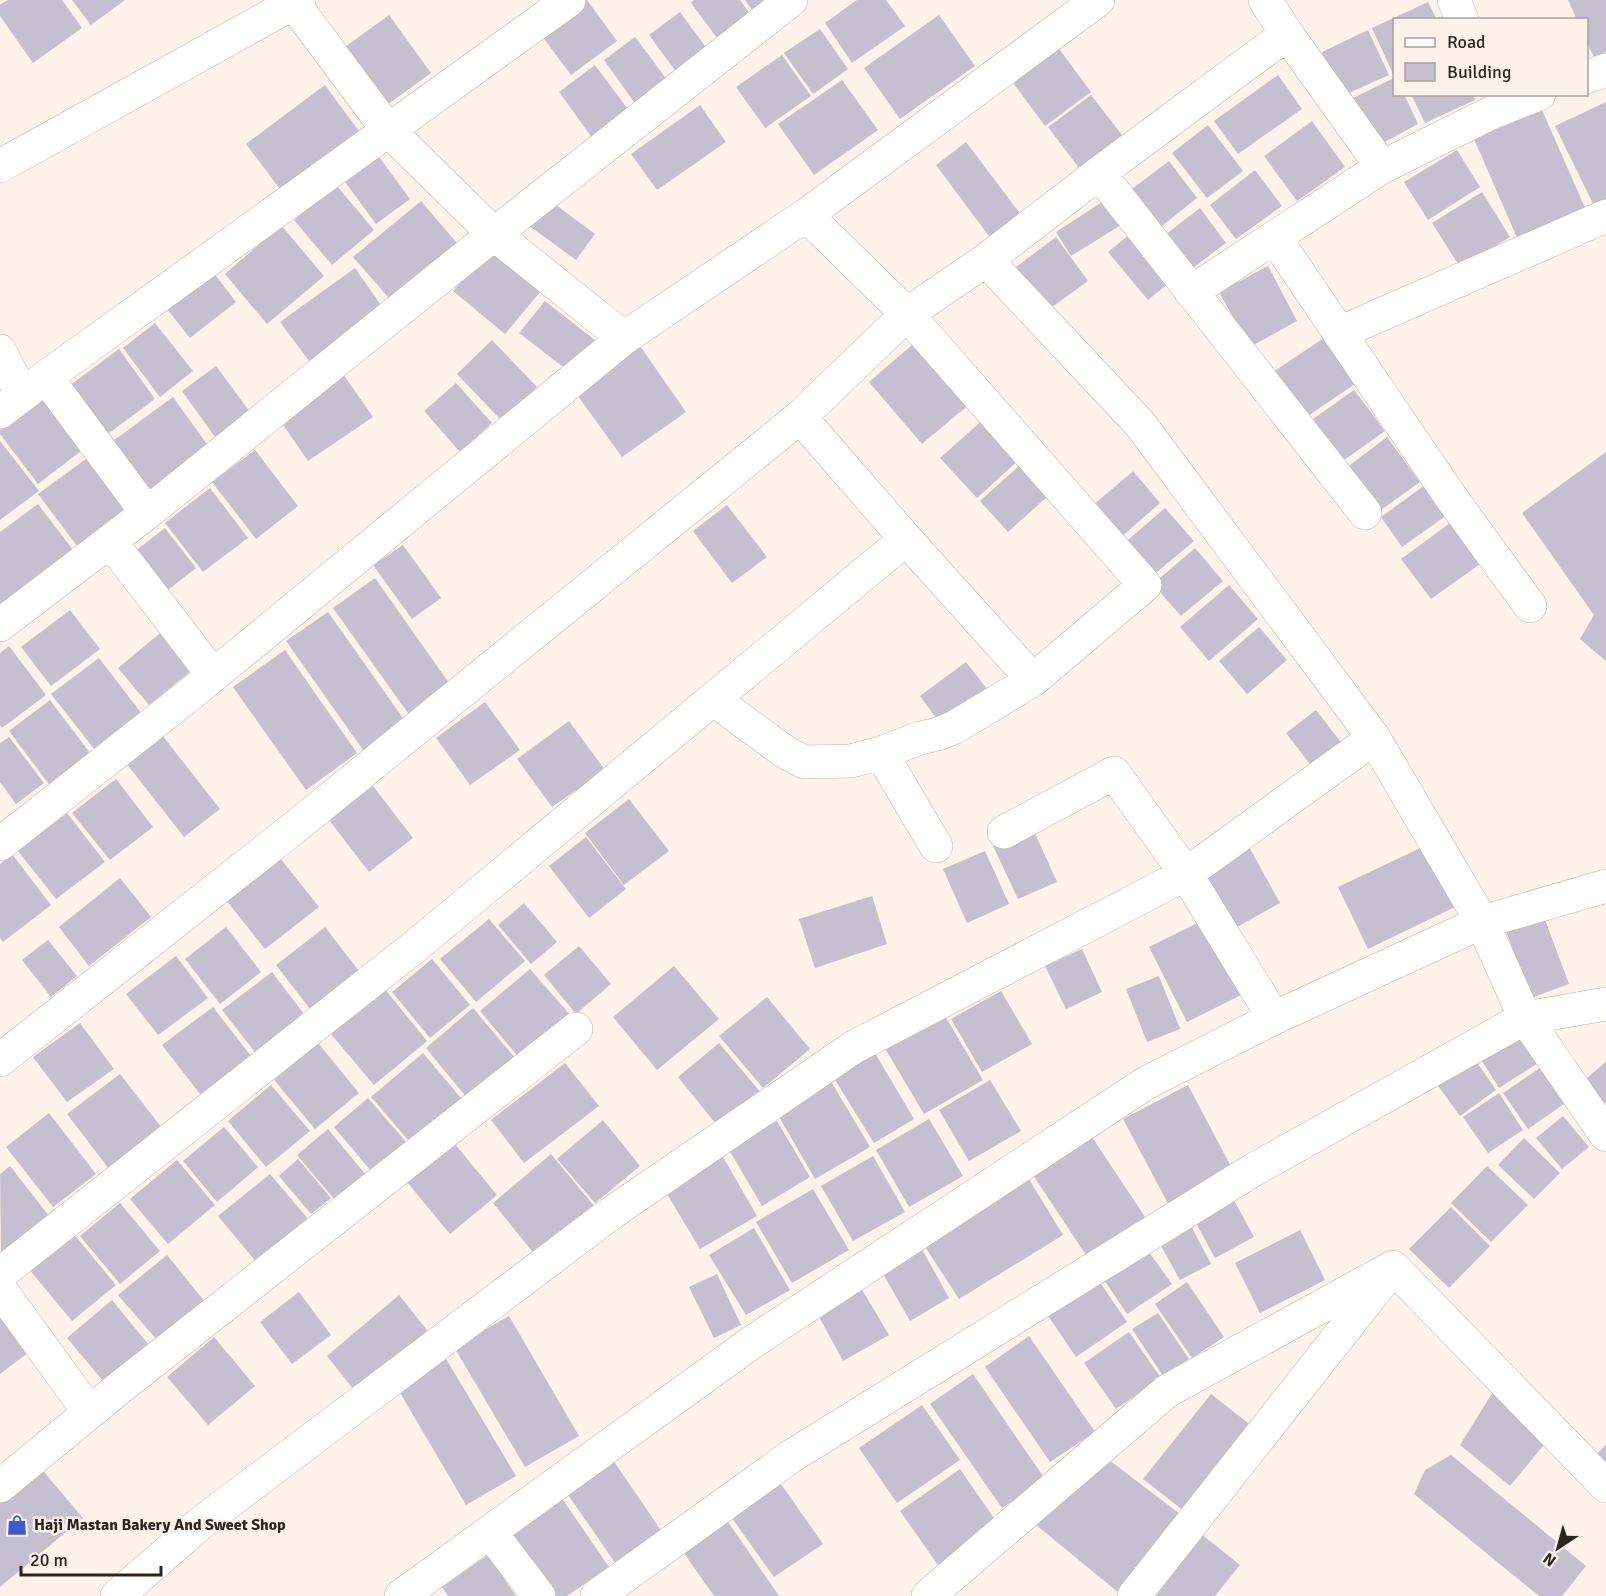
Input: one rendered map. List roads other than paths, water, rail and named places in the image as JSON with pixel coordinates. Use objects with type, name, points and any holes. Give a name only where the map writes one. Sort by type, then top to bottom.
[{"type":"street","points":[[22,395],[569,0]]},
{"type":"street","points":[[0,625],[147,513],[494,234],[791,0]]},
{"type":"street","points":[[0,844],[213,675],[624,338],[806,215],[1098,0]]},
{"type":"street","points":[[1265,0],[1382,167]]},
{"type":"street","points":[[1454,0],[1461,18]]},
{"type":"street","points":[[0,166],[295,1],[388,130],[494,234],[624,338]]},
{"type":"street","points":[[0,1060],[295,827],[800,417],[907,314],[986,260],[1287,34]]},
{"type":"street","points":[[1588,77],[1606,70]]},
{"type":"street","points":[[1191,292],[1382,167],[1492,103],[1529,96]]},
{"type":"street","points":[[1099,173],[1365,513]]},
{"type":"street","points":[[713,699],[785,752],[804,762],[851,761],[955,727],[1033,680],[1145,585],[907,314],[806,215]]},
{"type":"street","points":[[1339,333],[1606,216]]},
{"type":"street","points":[[1275,238],[1450,496],[1530,606]]},
{"type":"street","points":[[986,260],[1140,424],[1374,738],[1482,922],[1525,1018],[1606,1135]]},
{"type":"street","points":[[0,351],[22,395],[147,513]]},
{"type":"street","points":[[800,417],[1033,680]]},
{"type":"street","points":[[0,1274],[413,948],[906,539]]},
{"type":"street","points":[[110,541],[213,675]]},
{"type":"street","points":[[117,1596],[201,1523],[610,1214],[854,1047],[1186,874],[1374,738]]},
{"type":"street","points":[[881,753],[936,846]]},
{"type":"street","points":[[1004,832],[1114,773],[1186,874],[1274,1018]]},
{"type":"street","points":[[401,1596],[751,1342],[1146,1083],[1274,1018],[1482,922],[1606,886]]},
{"type":"street","points":[[597,1596],[790,1457],[1253,1170],[1525,1018],[1606,1004]]},
{"type":"street","points":[[0,1486],[89,1412],[576,1029]]},
{"type":"street","points":[[1393,1267],[1606,1486]]},
{"type":"street","points":[[928,1596],[1167,1391],[1393,1267]]},
{"type":"street","points":[[1134,1596],[1393,1267]]},
{"type":"street","points":[[0,1288],[89,1412]]},
{"type":"street","points":[[490,1532],[539,1596]]},
{"type":"place","name":"Haji Mastan Bakery And Sweet Shop","points":[[17,1525]]}]
